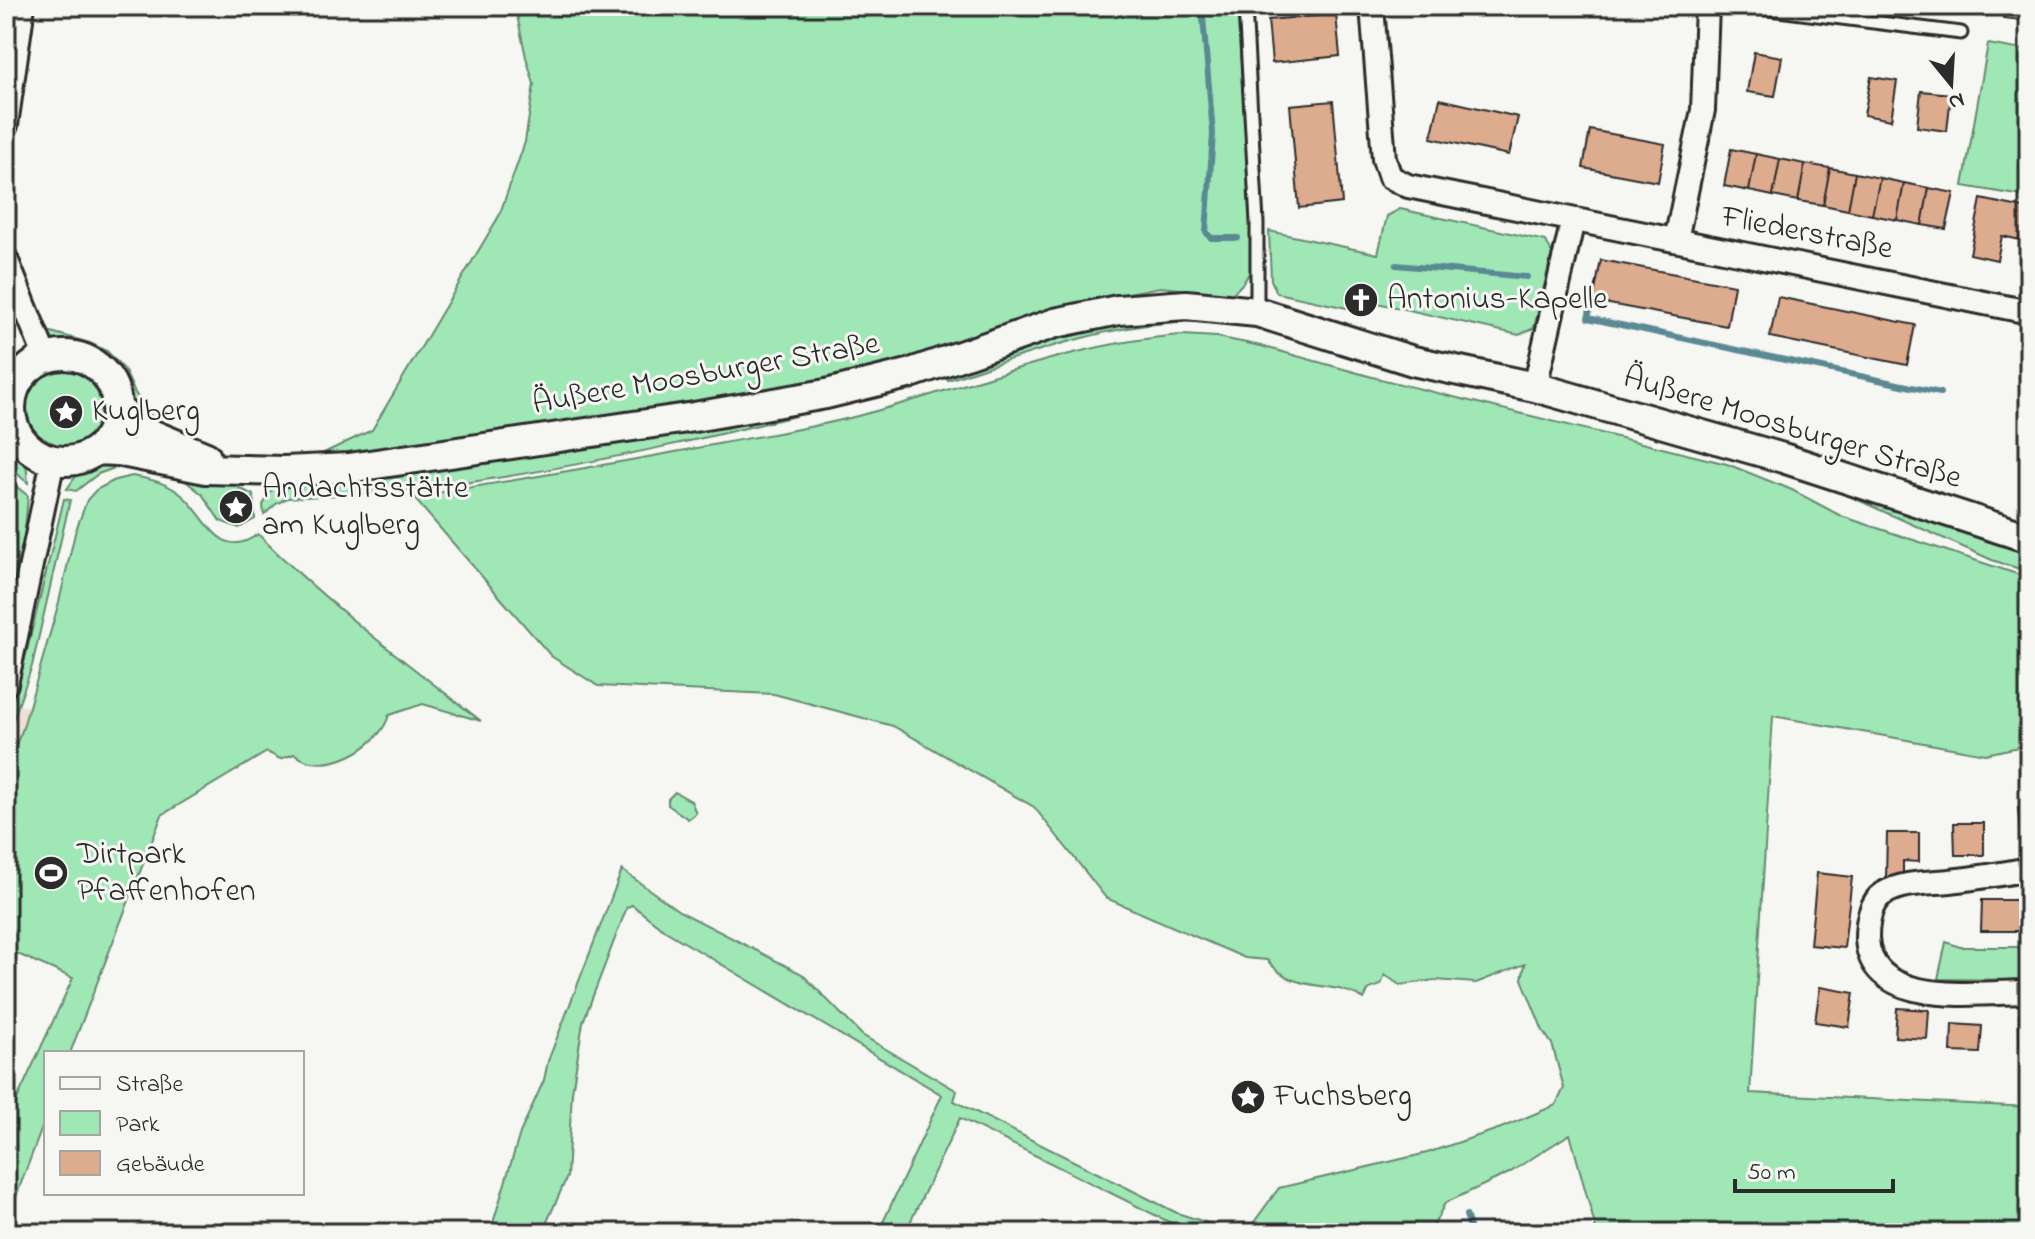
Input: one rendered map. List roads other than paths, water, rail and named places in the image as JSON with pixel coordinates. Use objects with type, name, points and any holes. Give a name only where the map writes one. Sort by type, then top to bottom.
[{"type":"street","points":[[6,125],[23,6]]},
{"type":"street","name":"Fliederstraße","points":[[1372,6],[1384,159],[1390,177],[1408,186],[2029,312]]},
{"type":"street","points":[[1676,240],[1703,110],[1707,6]]},
{"type":"street","points":[[1535,387],[1573,220]]},
{"type":"street","points":[[6,259],[25,367],[9,405],[22,440],[36,453],[53,460],[6,684]]},
{"type":"street","name":"Äußere Moosburger Straße","points":[[53,460],[77,459],[96,450],[126,452],[206,469],[349,468],[694,417],[826,394],[908,374],[1055,323],[1118,310],[1186,305],[1263,314],[1413,361],[1535,387],[1796,463],[2029,538]]},
{"type":"street","name":"Äußere Moosburger Straße","points":[[25,367],[60,355],[89,361],[110,381],[117,409],[146,432],[240,470]]},
{"type":"street","points":[[96,450],[107,439],[117,409]]},
{"type":"street","points":[[2029,869],[1919,883],[1882,894],[1872,908],[1867,936],[1869,954],[1876,969],[1898,985],[1936,992],[2029,992]]},
{"type":"lane","points":[[1245,6],[1263,314]]},
{"type":"lane","points":[[1745,6],[1961,33]]},
{"type":"waterway","points":[[1202,6],[1213,134],[1206,232],[1211,238],[1238,238]]},
{"type":"waterway","points":[[1396,265],[1527,277]]},
{"type":"waterway","points":[[1594,292],[1588,318],[1940,393]]},
{"type":"waterway","points":[[1466,1215],[1472,1233]]},
{"type":"place","name":"Antonius-Kapelle","points":[[1361,300]]},
{"type":"place","name":"Kuglberg","points":[[66,412]]},
{"type":"place","name":"Andachtsstätte am Kuglberg","points":[[236,507]]},
{"type":"place","name":"Dirtpark Pfaffenhofen","points":[[51,873]]},
{"type":"place","name":"Fuchsberg","points":[[1248,1097]]}]
